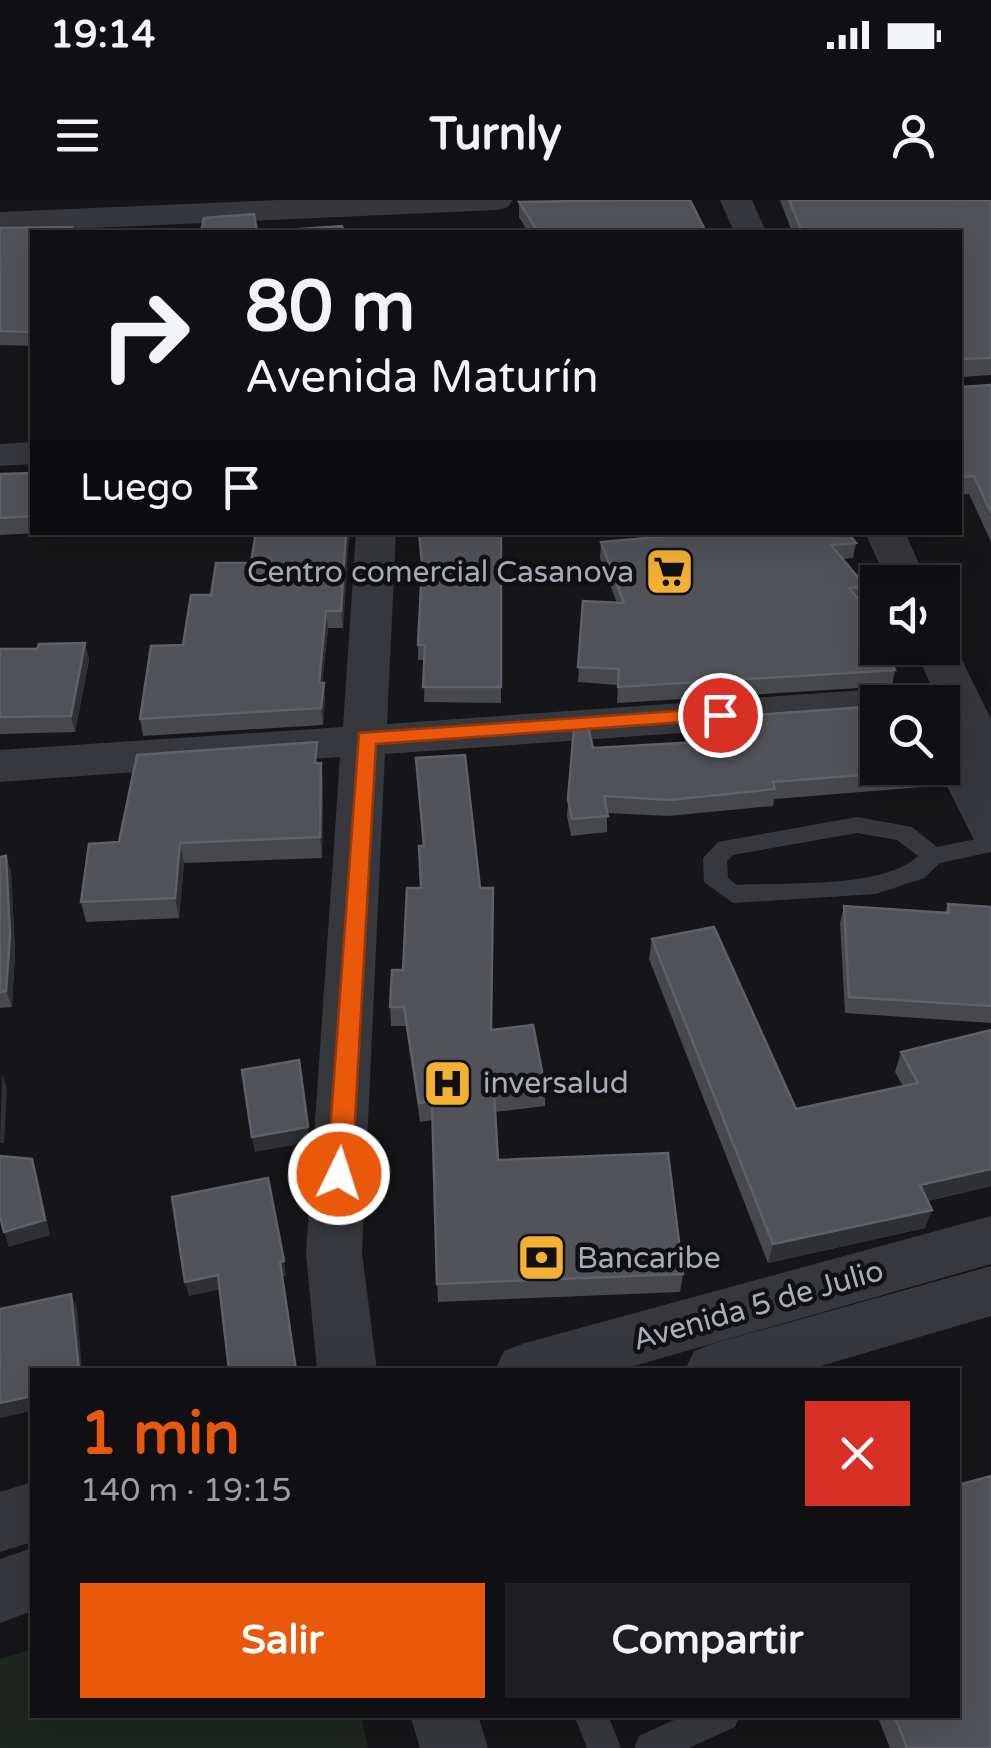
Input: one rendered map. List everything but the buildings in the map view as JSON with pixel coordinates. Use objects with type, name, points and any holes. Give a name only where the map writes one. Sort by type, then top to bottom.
[{"type":"street","points":[[0,222],[384,219],[497,200]]},
{"type":"street","points":[[714,200],[727,230]]},
{"type":"street","points":[[736,200],[749,230]]},
{"type":"street","points":[[0,455],[30,453]]},
{"type":"street","points":[[347,1368],[334,1253],[376,535]]},
{"type":"street","points":[[859,535],[872,565]]},
{"type":"street","points":[[886,535],[900,565]]},
{"type":"street","points":[[0,766],[860,705]]},
{"type":"street","points":[[960,726],[991,765]]},
{"type":"street","points":[[960,749],[991,830]]},
{"type":"street","name":"Avenida 5 de Julio","points":[[532,1368],[991,1240]]},
{"type":"street","name":"Avenida 5 de Julio","points":[[721,1368],[991,1291]]},
{"type":"street","points":[[0,1522],[30,1513]]},
{"type":"street","points":[[0,1590],[30,1581]]},
{"type":"street","points":[[445,1718],[454,1748]]},
{"type":"lane","points":[[932,856],[904,833],[857,825],[726,848],[715,858],[714,868],[716,882],[733,894],[825,891],[889,881],[916,872],[932,856],[991,844]]},
{"type":"lane","points":[[592,1718],[604,1748]]},
{"type":"lane","points":[[651,1748],[716,1718]]},
{"type":"shaded area","points":[[30,1650],[30,1718],[362,1718],[368,1748],[0,1748],[0,1659]]},
{"type":"place","name":"Centro comercial Casanova","points":[[669,572]]},
{"type":"place","name":"inversalud","points":[[448,1083]]},
{"type":"place","name":"Bancaribe","points":[[542,1258]]},
{"type":"route","points":[[339,1174],[366,738],[720,715]]}]
